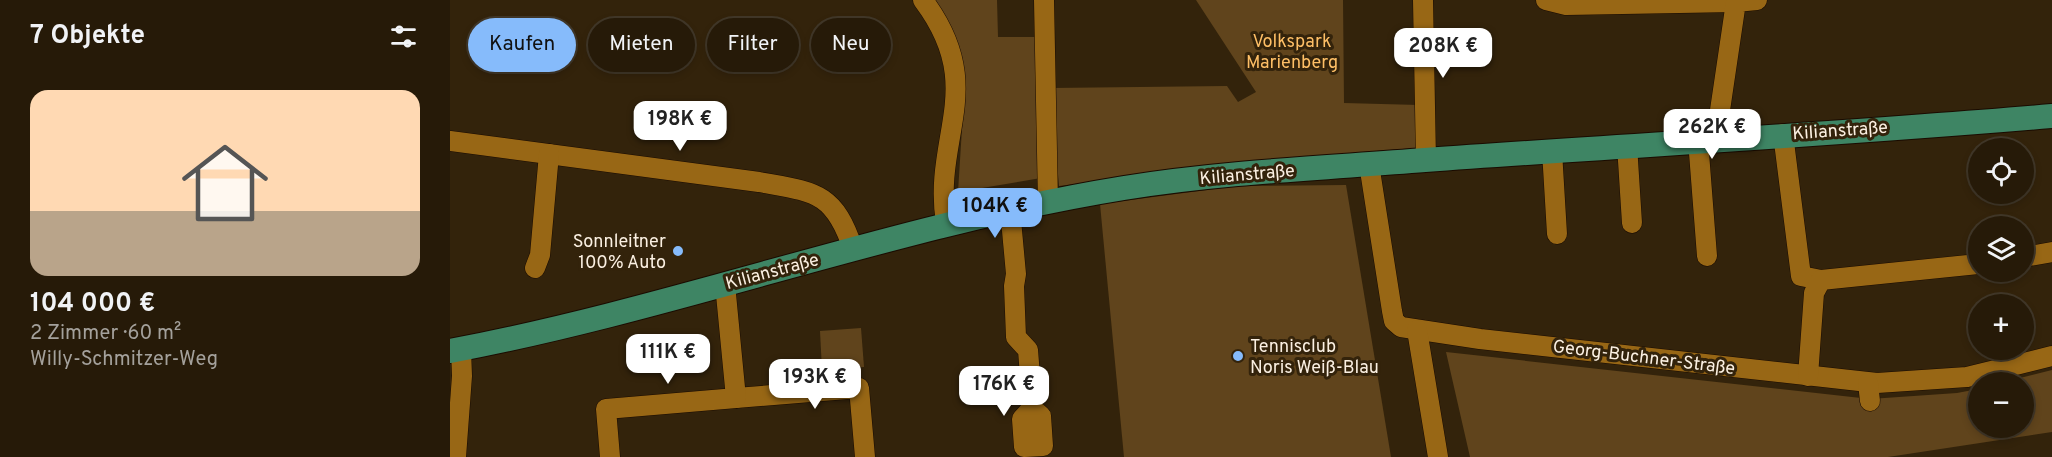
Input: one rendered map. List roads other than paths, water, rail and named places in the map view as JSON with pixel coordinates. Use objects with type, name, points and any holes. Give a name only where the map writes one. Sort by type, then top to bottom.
[{"type":"main road","name":"Kilianstraße","points":[[455,350],[725,284],[946,223],[1048,202],[1208,177],[2052,116]]},
{"type":"street","points":[[923,0],[945,37],[953,56],[956,78],[957,101],[942,200],[946,223]]},
{"type":"street","points":[[1044,0],[1048,202]]},
{"type":"street","points":[[1424,0],[1426,160]]},
{"type":"street","points":[[1546,0],[1566,5],[1757,0]]},
{"type":"street","points":[[1707,256],[1709,140],[1719,117],[1736,2]]},
{"type":"street","points":[[1783,134],[1801,276],[1821,280],[1968,265]]},
{"type":"street","points":[[450,141],[759,182],[807,192],[825,200],[838,214],[845,224],[853,249]]},
{"type":"street","points":[[1627,145],[1632,223]]},
{"type":"street","points":[[1552,151],[1557,234]]},
{"type":"street","points":[[536,268],[540,255],[549,154]]},
{"type":"street","name":"Georg-Buchner-Straße","points":[[1369,164],[1372,195],[1394,321],[1401,327],[1808,376],[1869,392],[1967,377],[2052,356]]},
{"type":"street","points":[[1010,209],[1017,274],[1014,286],[1016,337],[1028,351],[1032,408]]},
{"type":"street","points":[[2034,255],[2052,252]]},
{"type":"street","points":[[1808,376],[1814,293],[1821,280]]},
{"type":"street","points":[[725,284],[736,398]]},
{"type":"street","points":[[1417,330],[1438,457]]},
{"type":"street","name":"Kilianstraße","points":[[455,350],[462,386],[456,457]]},
{"type":"street","points":[[610,457],[606,409],[859,388],[865,457]]},
{"type":"place","name":"Sonnleitner 100% Auto","points":[[678,251]]},
{"type":"place","name":"Tennisclub Noris Weiß-Blau","points":[[1238,356]]},
{"type":"park label","name":"Volkspark Marienberg","points":[[1292,51]]}]
